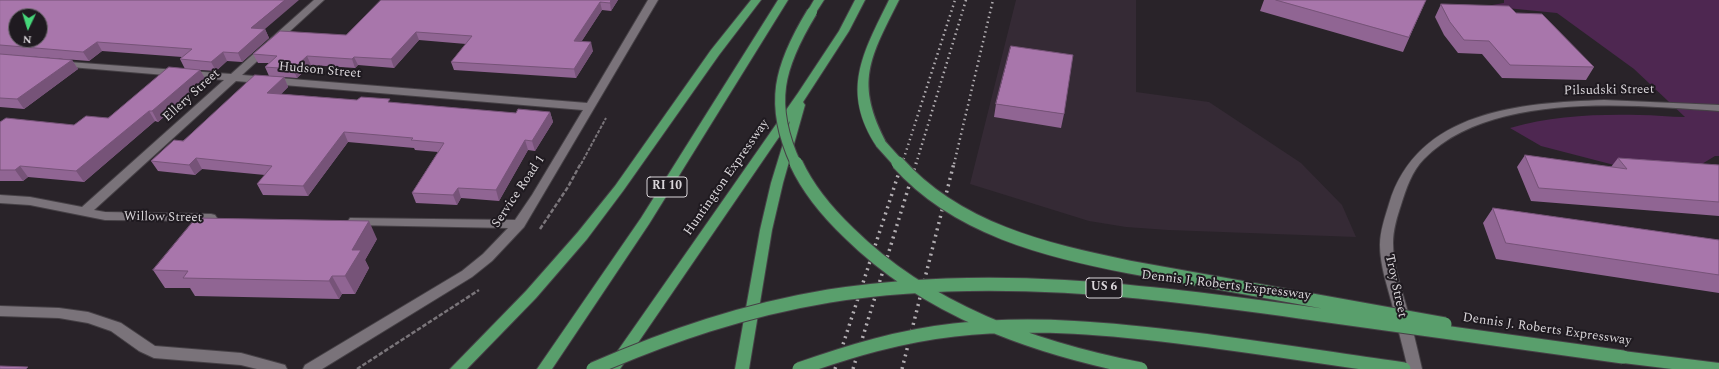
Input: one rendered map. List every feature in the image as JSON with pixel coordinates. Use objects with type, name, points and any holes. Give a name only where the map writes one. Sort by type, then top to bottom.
[{"type":"highway","points":[[457,369],[508,319],[576,243],[621,185],[709,60],[756,0]]},
{"type":"highway","name":"RI 10","points":[[544,369],[645,221],[783,0]]},
{"type":"highway","points":[[819,0],[792,47],[784,69],[780,91],[780,112],[789,148],[800,172],[816,197],[837,223],[865,249],[898,274],[966,314],[1045,346],[1105,362],[1141,369]]},
{"type":"highway","name":"Huntington Expressway","points":[[612,369],[804,94],[844,31],[860,0]]},
{"type":"highway","points":[[894,0],[867,56],[862,80],[862,96],[866,115],[881,144],[907,174],[946,204],[994,230],[1050,249],[1093,260],[1623,357]]},
{"type":"highway","points":[[742,369],[766,230],[777,183],[804,94]]},
{"type":"highway","name":"Dennis J. Roberts Expressway","points":[[593,369],[641,348],[687,331],[735,316],[788,304],[893,289],[945,285],[998,284],[1070,286],[1158,293],[1719,369]]},
{"type":"highway","points":[[799,369],[860,346],[895,338],[975,326],[1030,325],[1083,327],[1167,335],[1404,369]]},
{"type":"street","name":"Ellery Street","points":[[83,213],[320,0]]},
{"type":"street","name":"Service Road 1","points":[[310,369],[467,274],[496,251],[520,224],[537,197],[653,0]]},
{"type":"street","name":"Hudson Street","points":[[46,62],[590,107]]},
{"type":"street","name":"Pilsudski Street","points":[[1524,110],[1592,102],[1627,102],[1719,108]]},
{"type":"street","name":"Troy Street","points":[[1415,369],[1391,274],[1387,248],[1387,235],[1401,186],[1419,157],[1442,138],[1480,121],[1524,110]]},
{"type":"street","name":"Willow Street","points":[[0,199],[30,201],[83,213],[118,217],[222,219]]},
{"type":"street","points":[[342,221],[520,224]]},
{"type":"street","points":[[0,311],[46,312],[88,318],[117,327],[142,347],[154,352],[241,359],[280,369]]},
{"type":"shaded area","points":[[1016,0],[1136,0],[1136,92],[1209,102],[1301,163],[1342,205],[1356,237],[1126,227],[1089,221],[970,184]]},
{"type":"shaded area","points":[[1504,0],[1719,0],[1719,156],[1715,156],[1692,170],[1618,166],[1541,146],[1510,128],[1557,118],[1623,115],[1685,117],[1634,69],[1557,13],[1486,6],[1504,3]]},
{"type":"building","points":[[0,0],[285,0],[251,28],[265,29],[238,53],[223,52],[211,62],[180,59],[192,49],[97,42],[83,52],[36,48],[48,48],[48,8],[8,8],[8,46],[0,45]]},
{"type":"building","points":[[381,0],[611,0],[610,3],[600,2],[574,41],[591,42],[574,69],[451,62],[472,36],[416,32],[391,59],[354,57],[352,59],[307,56],[293,69],[265,67],[277,56],[253,54],[280,31],[346,35]]},
{"type":"building","points":[[1276,0],[1426,0],[1409,37]]},
{"type":"building","points":[[1441,4],[1509,6],[1516,13],[1542,14],[1594,67],[1510,65],[1489,41],[1464,40],[1450,22]]},
{"type":"building","points":[[1011,46],[1073,55],[1064,114],[996,104]]},
{"type":"building","points":[[0,54],[72,60],[17,99],[0,98]]},
{"type":"building","points":[[169,67],[200,70],[152,111],[149,111],[76,171],[20,166],[15,170],[0,170],[0,122],[6,118],[74,125],[86,116],[108,118]]},
{"type":"building","points":[[255,75],[284,77],[267,93],[357,100],[361,97],[390,99],[388,102],[516,113],[518,109],[550,112],[532,141],[525,140],[496,190],[458,188],[453,195],[412,193],[444,143],[411,140],[413,138],[344,132],[303,186],[257,184],[272,166],[196,158],[189,165],[151,161],[174,140],[183,141]]},
{"type":"building","points":[[1525,155],[1627,169],[1618,158],[1719,165],[1719,202],[1539,188]]},
{"type":"building","points":[[1493,208],[1719,240],[1719,275],[1506,243]]},
{"type":"building","points":[[196,218],[369,221],[352,250],[361,250],[345,276],[332,276],[329,281],[183,278],[188,271],[153,270]]},
{"type":"building","points":[[0,366],[28,367],[26,369],[0,369]]},
{"type":"railway","points":[[902,164],[955,0]]},
{"type":"railway","points":[[916,164],[966,0]]},
{"type":"railway","points":[[954,164],[993,0]]},
{"type":"railway","points":[[835,369],[902,163]]},
{"type":"railway","points":[[853,369],[916,163]]},
{"type":"railway","points":[[902,369],[954,163]]}]
